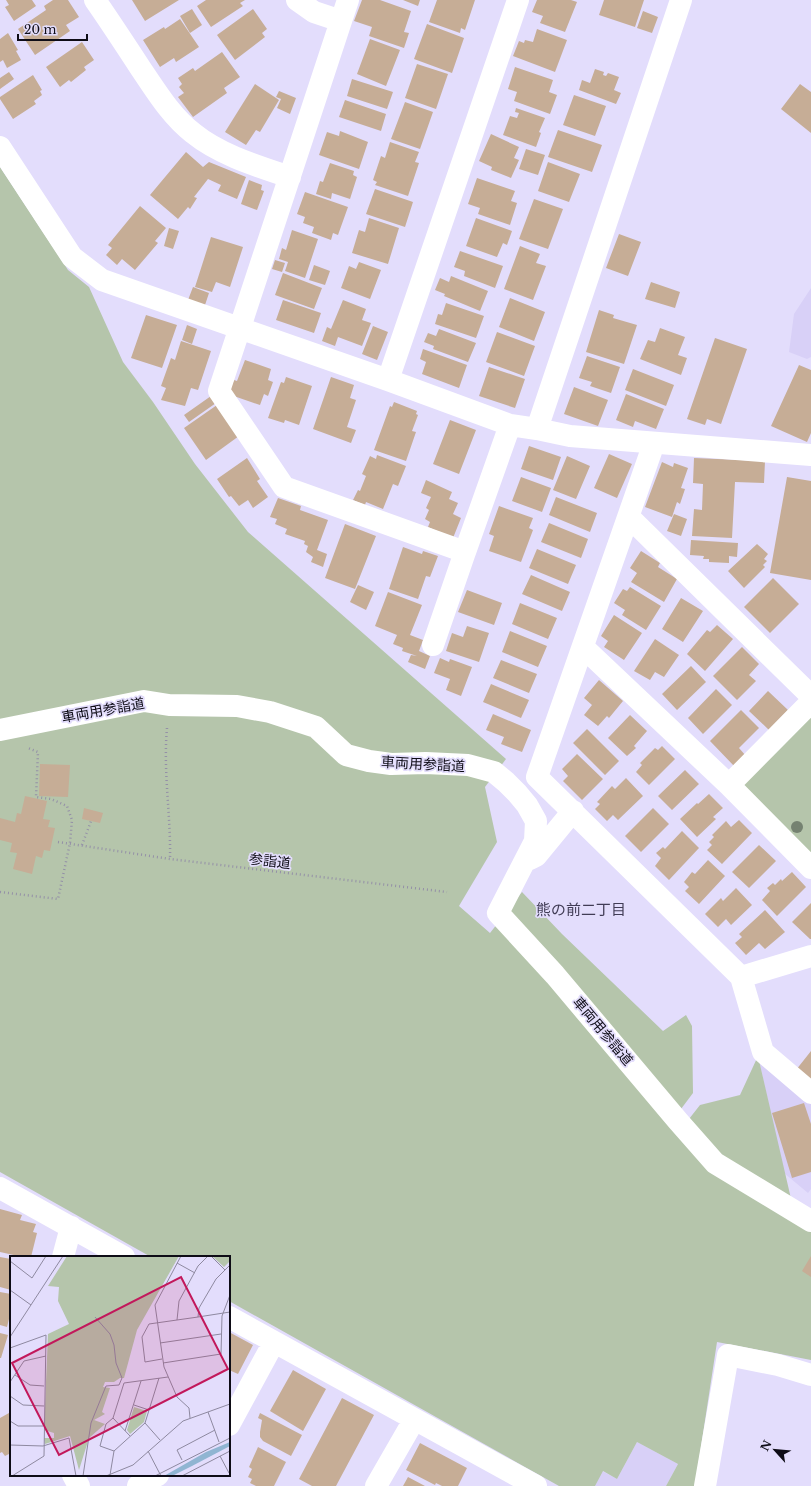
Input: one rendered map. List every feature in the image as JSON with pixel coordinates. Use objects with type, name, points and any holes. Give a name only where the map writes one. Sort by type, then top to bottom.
[{"type":"street","points":[[95,0],[161,98],[183,124],[193,133],[214,147],[255,165],[290,177]]},
{"type":"street","points":[[297,0],[314,12],[341,21]]},
{"type":"street","points":[[348,0],[219,391],[284,487],[465,552]]},
{"type":"street","points":[[388,380],[518,0]]},
{"type":"street","points":[[537,429],[682,0]]},
{"type":"street","points":[[0,147],[72,257],[102,280],[388,380],[510,425],[570,436],[811,455]]},
{"type":"street","points":[[433,646],[510,425]]},
{"type":"street","points":[[654,443],[537,777],[741,977],[763,1052],[811,1093]]},
{"type":"street","points":[[629,517],[811,696]]},
{"type":"street","points":[[583,647],[729,785],[811,868]]},
{"type":"street","name":"車両用参詣道","points":[[0,730],[144,701],[169,705],[237,706],[270,712],[316,727],[346,755],[369,761],[391,764],[426,763],[468,766],[494,772],[517,793],[527,805],[536,821],[535,841],[498,913],[556,975],[715,1163],[811,1221]]},
{"type":"street","points":[[729,785],[811,702]]},
{"type":"street","points":[[525,861],[536,856],[573,811]]},
{"type":"street","points":[[741,977],[811,956]]},
{"type":"street","points":[[0,1188],[122,1256]]},
{"type":"street","points":[[63,1256],[71,1227]]},
{"type":"street","points":[[230,1318],[536,1486]]},
{"type":"street","points":[[230,1423],[274,1342]]},
{"type":"street","points":[[705,1486],[728,1355],[778,1365],[811,1375]]},
{"type":"street","points":[[376,1486],[414,1420]]},
{"type":"street","points":[[73,1476],[79,1486]]},
{"type":"street","points":[[138,1486],[156,1476]]},
{"type":"path","points":[[169,705],[166,738],[170,859]]},
{"type":"path","points":[[0,892],[58,899],[70,843],[72,820],[67,806],[51,799],[36,797],[38,752],[25,746]]},
{"type":"path","points":[[82,845],[91,821]]},
{"type":"path","name":"参詣道","points":[[58,842],[170,859],[447,892]]},
{"type":"shaded area","points":[[811,288],[811,357],[807,359],[789,352],[794,314]]},
{"type":"shaded area","points":[[758,1056],[811,1103],[811,1189],[808,1193],[784,1173]]},
{"type":"shaded area","points":[[637,1442],[678,1464],[666,1486],[595,1486],[602,1471],[617,1479]]},
{"type":"green space","points":[[0,167],[68,270],[89,287],[123,362],[153,402],[195,464],[248,532],[506,759],[485,787],[497,842],[459,906],[490,933],[522,892],[562,934],[663,1031],[686,1015],[692,1026],[693,1093],[681,1109],[689,1119],[700,1105],[740,1095],[758,1056],[795,1216],[811,1229],[811,1360],[717,1342],[695,1486],[666,1486],[678,1464],[637,1442],[617,1479],[603,1471],[595,1486],[559,1486],[230,1302],[230,1256],[149,1256],[0,1172]]},
{"type":"green space","points":[[811,715],[811,857],[743,790],[744,780]]},
{"type":"building","points":[[6,0],[32,0],[36,6],[14,21],[5,7],[9,5]]},
{"type":"building","points":[[53,0],[68,0],[79,17],[66,25],[70,31],[35,55],[18,29],[46,10],[44,6]]},
{"type":"building","points":[[132,0],[179,0],[145,21]]},
{"type":"building","points":[[206,0],[245,0],[240,3],[243,6],[211,27],[197,6]]},
{"type":"building","points":[[362,0],[380,0],[411,11],[404,32],[409,33],[404,48],[369,36],[372,27],[354,21]]},
{"type":"building","points":[[403,0],[420,0],[418,6]]},
{"type":"building","points":[[437,0],[475,0],[465,30],[461,28],[460,33],[429,22]]},
{"type":"building","points":[[537,0],[571,0],[577,2],[565,32],[540,23],[543,16],[532,12]]},
{"type":"building","points":[[604,0],[644,0],[635,27],[599,15]]},
{"type":"building","points":[[192,9],[202,25],[190,33],[180,16]]},
{"type":"building","points":[[253,9],[267,29],[262,33],[265,37],[235,60],[217,35]]},
{"type":"building","points":[[643,11],[658,17],[652,33],[637,28]]},
{"type":"building","points":[[180,19],[199,47],[176,62],[174,58],[160,67],[143,40],[164,27],[165,29]]},
{"type":"building","points":[[427,24],[464,38],[452,73],[414,59]]},
{"type":"building","points":[[537,29],[567,40],[555,72],[513,56],[519,41],[524,43],[525,40],[533,42]]},
{"type":"building","points":[[8,33],[18,50],[16,51],[21,60],[7,68],[3,60],[0,62],[0,39]]},
{"type":"building","points":[[370,39],[400,50],[386,86],[357,74]]},
{"type":"building","points":[[82,42],[94,60],[84,67],[86,70],[71,82],[69,80],[60,87],[46,67]]},
{"type":"building","points":[[222,52],[240,77],[224,88],[227,93],[193,117],[178,97],[184,93],[179,87],[182,84],[178,78],[193,68],[195,71]]},
{"type":"building","points":[[417,64],[448,74],[436,109],[405,98]]},
{"type":"building","points":[[515,67],[553,80],[549,92],[557,95],[550,114],[514,101],[517,92],[508,89]]},
{"type":"building","points":[[595,69],[604,72],[603,75],[606,76],[608,73],[619,77],[614,90],[621,93],[616,104],[579,90],[582,80],[590,83]]},
{"type":"building","points":[[9,72],[14,79],[0,89],[0,78]]},
{"type":"building","points":[[33,75],[42,90],[40,91],[42,95],[34,101],[36,104],[13,119],[0,97]]},
{"type":"building","points":[[352,79],[393,92],[387,109],[347,96]]},
{"type":"building","points":[[255,84],[279,100],[260,132],[256,130],[246,145],[225,132]]},
{"type":"building","points":[[800,84],[811,92],[811,133],[781,109]]},
{"type":"building","points":[[279,91],[296,98],[290,114],[277,108],[281,99],[276,97]]},
{"type":"building","points":[[574,95],[606,106],[595,136],[563,125]]},
{"type":"building","points":[[345,100],[386,114],[381,131],[339,117]]},
{"type":"building","points":[[405,102],[433,112],[420,149],[391,139]]},
{"type":"building","points":[[516,108],[545,118],[539,132],[541,133],[536,147],[503,135],[510,116],[517,118],[519,113],[515,112]]},
{"type":"building","points":[[558,130],[602,145],[592,172],[548,157]]},
{"type":"building","points":[[340,131],[368,142],[359,169],[319,155],[327,132],[339,136]]},
{"type":"building","points":[[491,134],[519,147],[514,158],[519,160],[511,178],[491,170],[492,167],[479,161]]},
{"type":"building","points":[[390,142],[419,152],[415,162],[419,163],[408,196],[375,185],[377,182],[373,180],[381,156],[385,158]]},
{"type":"building","points":[[526,149],[545,155],[538,175],[519,169]]},
{"type":"building","points":[[186,152],[203,167],[209,162],[246,177],[237,199],[218,191],[221,185],[208,179],[194,197],[197,198],[190,209],[188,207],[178,219],[150,195]]},
{"type":"building","points":[[548,162],[580,174],[569,202],[538,191]]},
{"type":"building","points":[[330,163],[354,171],[353,175],[357,177],[350,199],[332,193],[331,199],[316,194],[320,181],[323,182]]},
{"type":"building","points":[[477,178],[515,191],[511,201],[517,203],[510,225],[478,214],[480,208],[468,204]]},
{"type":"building","points":[[249,180],[262,185],[261,190],[264,191],[257,210],[241,204]]},
{"type":"building","points":[[375,189],[413,202],[405,227],[366,214]]},
{"type":"building","points":[[305,192],[348,207],[338,235],[333,233],[331,240],[312,233],[314,227],[303,223],[305,217],[297,214]]},
{"type":"building","points":[[534,199],[563,209],[548,249],[519,239]]},
{"type":"building","points":[[140,206],[166,228],[155,241],[158,243],[135,270],[122,259],[117,265],[106,255],[112,248],[108,245]]},
{"type":"building","points":[[369,218],[399,228],[388,264],[352,253],[359,230],[365,232]]},
{"type":"building","points":[[476,218],[512,231],[507,245],[503,243],[497,257],[466,246]]},
{"type":"building","points":[[169,228],[179,231],[173,249],[164,246]]},
{"type":"building","points":[[292,230],[318,239],[305,278],[285,271],[288,262],[279,259],[282,248],[286,250]]},
{"type":"building","points":[[619,234],[641,242],[628,276],[606,268]]},
{"type":"building","points":[[211,237],[243,247],[230,287],[216,282],[212,292],[195,287]]},
{"type":"building","points":[[520,246],[540,254],[536,263],[546,266],[533,300],[504,289]]},
{"type":"building","points":[[460,251],[503,266],[495,288],[464,276],[465,271],[454,267]]},
{"type":"building","points":[[275,260],[285,263],[282,272],[272,269]]},
{"type":"building","points":[[359,262],[381,270],[370,299],[341,288],[349,266],[356,269]]},
{"type":"building","points":[[314,265],[330,271],[325,285],[309,280]]},
{"type":"building","points":[[283,273],[322,288],[314,309],[275,295]]},
{"type":"building","points":[[451,276],[488,291],[480,311],[444,296],[445,294],[435,290],[440,278],[449,282]]},
{"type":"building","points":[[651,282],[680,292],[675,308],[645,299]]},
{"type":"building","points":[[193,287],[209,293],[205,305],[188,300]]},
{"type":"building","points":[[510,298],[545,312],[534,341],[499,327]]},
{"type":"building","points":[[283,300],[321,313],[314,333],[276,320]]},
{"type":"building","points":[[343,300],[366,309],[362,320],[371,323],[362,346],[338,337],[335,346],[322,341],[327,327],[331,329]]},
{"type":"building","points":[[446,303],[484,316],[476,338],[435,324],[438,314],[442,315]]},
{"type":"building","points":[[599,310],[614,315],[613,318],[637,325],[624,364],[586,352]]},
{"type":"building","points":[[146,315],[177,325],[162,368],[131,358]]},
{"type":"building","points":[[187,325],[197,329],[192,344],[182,340]]},
{"type":"building","points":[[373,326],[388,332],[377,360],[362,354]]},
{"type":"building","points":[[660,328],[685,337],[678,355],[687,358],[681,375],[640,359],[648,340],[655,342]]},
{"type":"building","points":[[439,329],[476,343],[468,362],[433,349],[434,346],[424,342],[428,333],[436,336]]},
{"type":"building","points":[[497,332],[535,346],[524,376],[486,362]]},
{"type":"building","points":[[715,338],[747,349],[721,424],[707,419],[705,425],[687,419]]},
{"type":"building","points":[[181,341],[211,351],[198,390],[191,388],[185,406],[161,400],[166,388],[161,386],[171,358],[175,360]]},
{"type":"building","points":[[423,349],[467,365],[459,388],[422,374],[426,362],[420,359]]},
{"type":"building","points":[[587,356],[620,367],[611,393],[590,386],[592,382],[579,378]]},
{"type":"building","points":[[245,360],[271,369],[268,380],[273,382],[268,396],[264,394],[260,405],[228,394],[234,380],[237,381]]},
{"type":"building","points":[[799,365],[811,370],[811,433],[807,442],[771,426]]},
{"type":"building","points":[[489,367],[525,379],[515,408],[479,396]]},
{"type":"building","points":[[633,369],[674,385],[666,406],[625,390]]},
{"type":"building","points":[[286,377],[312,386],[299,425],[285,420],[284,423],[268,418],[281,382],[284,383]]},
{"type":"building","points":[[331,377],[354,385],[350,398],[356,400],[347,427],[356,430],[351,443],[313,429]]},
{"type":"building","points":[[574,387],[608,400],[598,426],[564,414]]},
{"type":"building","points":[[626,394],[664,409],[656,429],[635,421],[633,427],[616,420]]},
{"type":"building","points":[[211,396],[216,403],[189,422],[184,415]]},
{"type":"building","points":[[394,402],[417,411],[416,414],[418,415],[412,431],[416,432],[406,461],[374,450],[390,406],[392,407]]},
{"type":"building","points":[[217,405],[239,436],[206,460],[184,428]]},
{"type":"building","points":[[450,420],[476,430],[459,474],[433,464]]},
{"type":"building","points":[[529,446],[561,457],[553,480],[521,469]]},
{"type":"building","points":[[609,454],[632,464],[617,498],[594,488]]},
{"type":"building","points":[[377,455],[406,466],[398,486],[393,484],[383,509],[366,502],[365,505],[353,500],[358,490],[360,491],[366,476],[362,474],[370,456],[376,459]]},
{"type":"building","points":[[567,456],[590,466],[576,499],[553,490]]},
{"type":"building","points":[[247,458],[260,479],[257,481],[268,497],[253,508],[248,500],[239,506],[231,496],[229,497],[217,479]]},
{"type":"building","points":[[694,458],[765,461],[764,483],[735,482],[732,538],[692,536],[694,509],[702,510],[703,484],[693,483]]},
{"type":"building","points":[[662,462],[673,467],[674,463],[688,468],[681,488],[685,489],[680,504],[677,502],[672,517],[645,507]]},
{"type":"building","points":[[521,477],[551,488],[542,512],[512,501]]},
{"type":"building","points":[[787,477],[811,481],[811,580],[770,573]]},
{"type":"building","points":[[426,480],[452,492],[449,499],[458,503],[453,514],[461,518],[453,538],[428,527],[430,522],[425,519],[429,510],[426,508],[431,497],[421,493]]},
{"type":"building","points":[[556,497],[597,513],[590,532],[549,515]]},
{"type":"building","points":[[278,498],[301,506],[300,510],[328,520],[317,550],[327,554],[323,567],[311,562],[313,557],[306,552],[308,546],[304,544],[305,541],[285,534],[287,529],[275,524],[277,519],[270,517]]},
{"type":"building","points":[[499,506],[533,518],[529,528],[533,530],[521,562],[489,551],[494,536],[489,534]]},
{"type":"building","points":[[674,514],[687,519],[681,536],[667,531]]},
{"type":"building","points":[[549,523],[588,539],[581,558],[541,542]]},
{"type":"building","points":[[345,524],[376,536],[355,589],[325,578]]},
{"type":"building","points":[[691,540],[738,543],[737,557],[729,556],[729,563],[709,562],[709,559],[703,559],[704,556],[690,555]]},
{"type":"building","points":[[757,544],[768,554],[764,559],[767,561],[763,565],[765,567],[744,588],[728,571]]},
{"type":"building","points":[[403,547],[422,554],[423,551],[438,556],[430,577],[426,576],[418,599],[389,589]]},
{"type":"building","points":[[537,549],[576,565],[568,584],[529,568]]},
{"type":"building","points":[[641,551],[660,563],[658,567],[677,579],[664,602],[631,582],[637,573],[630,568]]},
{"type":"building","points":[[531,575],[570,592],[562,611],[522,594]]},
{"type":"building","points":[[773,578],[799,604],[770,633],[744,607]]},
{"type":"building","points":[[358,585],[374,592],[366,610],[350,602]]},
{"type":"building","points":[[630,587],[661,606],[646,630],[622,615],[625,610],[614,603],[623,589],[627,591]]},
{"type":"building","points":[[467,590],[502,603],[494,625],[458,612]]},
{"type":"building","points":[[388,592],[422,605],[410,635],[423,640],[419,651],[430,656],[425,669],[408,662],[411,655],[417,656],[402,651],[403,648],[393,644],[397,635],[375,626]]},
{"type":"building","points":[[681,598],[703,611],[683,642],[662,629]]},
{"type":"building","points":[[520,603],[557,618],[548,639],[512,624]]},
{"type":"building","points":[[614,615],[642,633],[624,660],[604,647],[608,641],[601,636]]},
{"type":"building","points":[[717,625],[733,639],[705,671],[687,654],[707,630],[710,632]]},
{"type":"building","points":[[467,626],[489,633],[479,662],[446,651],[452,633],[463,637]]},
{"type":"building","points":[[510,631],[547,646],[538,667],[502,652]]},
{"type":"building","points":[[655,639],[679,655],[664,677],[655,672],[650,680],[634,671]]},
{"type":"building","points":[[742,647],[759,664],[749,675],[756,681],[737,700],[713,676]]},
{"type":"building","points":[[440,658],[449,662],[450,659],[472,667],[461,696],[446,690],[450,679],[434,673]]},
{"type":"building","points":[[501,660],[537,674],[529,693],[493,678]]},
{"type":"building","points":[[691,666],[706,682],[677,710],[662,694]]},
{"type":"building","points":[[599,680],[623,701],[609,718],[607,716],[598,726],[584,715],[592,705],[584,698]]},
{"type":"building","points":[[491,684],[529,700],[521,718],[483,702]]},
{"type":"building","points":[[716,689],[732,705],[703,734],[688,718]]},
{"type":"building","points":[[768,691],[788,710],[769,730],[749,711]]},
{"type":"building","points":[[741,710],[759,728],[739,748],[746,756],[735,767],[710,741]]},
{"type":"building","points":[[493,714],[531,730],[522,752],[501,744],[504,737],[486,730]]},
{"type":"building","points":[[630,715],[647,731],[634,746],[636,748],[627,756],[608,738]]},
{"type":"building","points":[[587,729],[619,761],[605,775],[573,743]]},
{"type":"building","points":[[662,746],[675,759],[649,785],[636,772],[642,765],[640,763],[655,748],[658,750]]},
{"type":"building","points":[[577,754],[603,779],[582,800],[563,781],[568,776],[562,769]]},
{"type":"building","points":[[40,764],[70,765],[68,797],[39,796]]},
{"type":"building","points":[[685,770],[699,784],[672,810],[658,796]]},
{"type":"building","points":[[626,778],[643,796],[618,820],[613,815],[607,821],[595,809],[600,804],[597,802],[612,786],[615,789]]},
{"type":"building","points":[[709,794],[723,808],[713,817],[716,819],[697,837],[680,819]]},
{"type":"building","points":[[25,796],[47,801],[43,819],[50,820],[48,827],[55,828],[50,851],[44,850],[42,858],[36,856],[32,874],[13,869],[17,853],[10,852],[12,843],[0,840],[0,818],[15,822],[17,813],[21,814]]},
{"type":"building","points":[[84,808],[103,813],[100,823],[82,819]]},
{"type":"building","points":[[653,808],[669,824],[641,852],[625,836]]},
{"type":"building","points":[[739,820],[752,833],[722,864],[707,850],[712,845],[709,842],[714,837],[712,835],[726,821],[731,827]]},
{"type":"building","points":[[682,831],[699,848],[669,880],[655,866],[661,858],[656,853],[663,847],[665,849]]},
{"type":"building","points":[[759,845],[776,861],[749,888],[732,872]]},
{"type":"building","points":[[708,860],[725,876],[699,904],[685,891],[689,887],[684,882],[692,872],[695,874]]},
{"type":"building","points":[[792,872],[806,887],[777,916],[762,900],[770,891],[767,888],[773,883],[775,885],[781,879],[782,881]]},
{"type":"building","points":[[736,888],[752,905],[731,925],[726,919],[718,927],[705,914],[721,898],[723,901]]},
{"type":"building","points":[[811,903],[811,939],[810,939],[792,922]]},
{"type":"building","points":[[765,910],[785,932],[765,949],[759,943],[746,955],[735,943],[742,937],[739,934]]},
{"type":"building","points":[[811,1051],[811,1082],[796,1070]]},
{"type":"building","points":[[804,1103],[811,1124],[811,1172],[792,1178],[772,1113]]},
{"type":"building","points":[[0,1209],[22,1215],[20,1220],[36,1224],[33,1232],[37,1233],[31,1256],[18,1256],[0,1252]]},
{"type":"building","points":[[811,1256],[811,1277],[802,1271]]},
{"type":"building","points":[[0,1257],[10,1259],[10,1290],[0,1287]]},
{"type":"building","points":[[0,1292],[10,1294],[10,1315],[7,1327],[0,1325]]},
{"type":"building","points":[[0,1333],[8,1335],[1,1358],[0,1358]]},
{"type":"building","points":[[230,1333],[253,1345],[238,1374],[230,1370]]},
{"type":"building","points":[[293,1370],[326,1389],[303,1431],[270,1411]]},
{"type":"building","points":[[342,1398],[374,1415],[336,1486],[312,1486],[299,1479]]},
{"type":"building","points":[[9,1413],[10,1414],[10,1454],[5,1456],[2,1452],[0,1453],[0,1418]]},
{"type":"building","points":[[260,1413],[302,1435],[291,1456],[263,1441],[260,1437],[262,1420],[258,1418]]},
{"type":"building","points":[[420,1443],[467,1468],[458,1486],[442,1486],[436,1483],[435,1485],[406,1470]]},
{"type":"building","points":[[258,1447],[286,1462],[274,1486],[256,1486],[250,1483],[252,1479],[248,1477],[252,1469],[249,1467]]},
{"type":"building","points":[[408,1477],[425,1486],[403,1486]]},
{"type":"district","name":"熊の前二丁目","points":[[581,909]]}]
